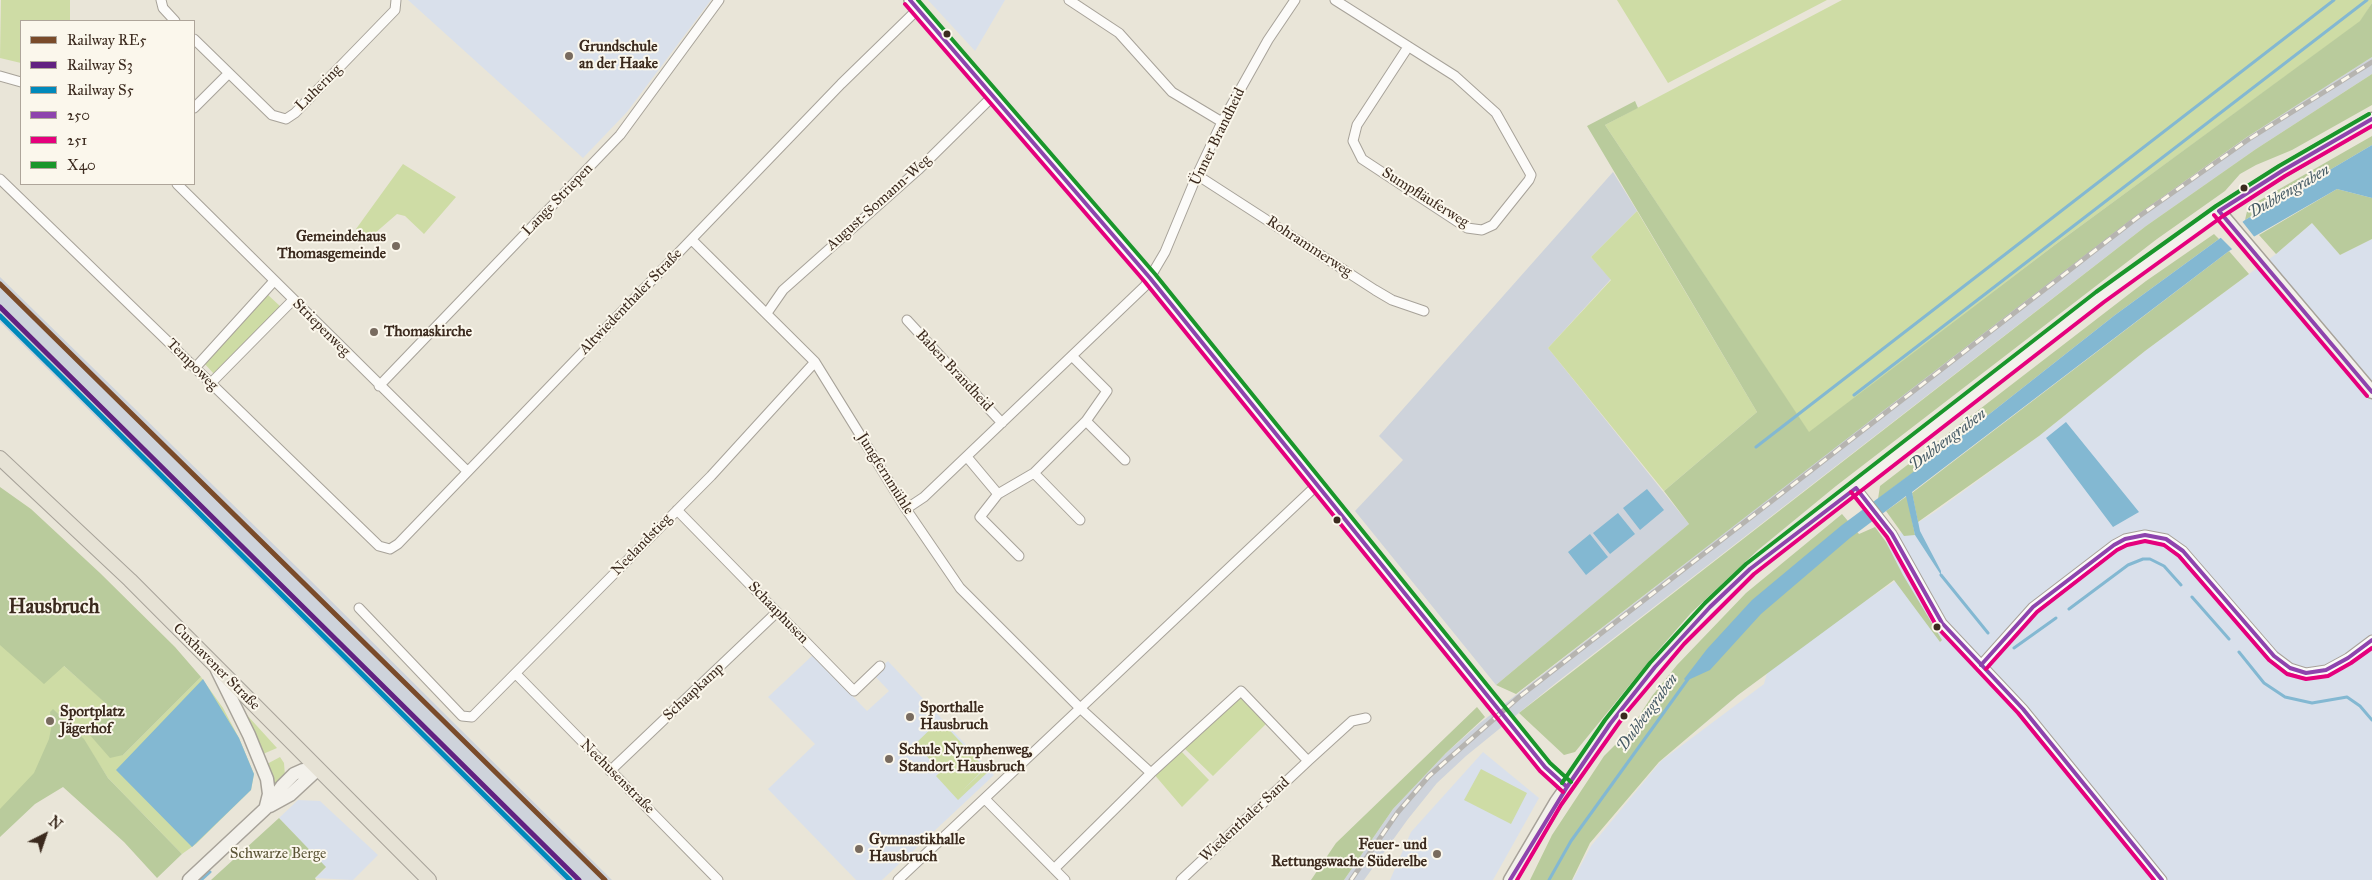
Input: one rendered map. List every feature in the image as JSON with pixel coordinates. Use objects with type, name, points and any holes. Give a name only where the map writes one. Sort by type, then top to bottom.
[{"type":"main road","points":[[1510,880],[1567,787],[1610,724],[1655,667],[1710,607],[1750,570],[2100,298],[2218,211],[2282,171],[2372,119]]},
{"type":"main road","points":[[2218,211],[2372,392]]},
{"type":"main road","name":"Cuxhavener Straße","points":[[0,458],[130,580],[317,770],[429,880]]},
{"type":"main road","points":[[214,666],[249,735],[267,779],[268,794],[266,808]]},
{"type":"main road","points":[[189,880],[266,808],[282,786],[297,772],[317,770]]},
{"type":"street","points":[[161,0],[163,8],[174,20]]},
{"type":"street","name":"Luhering","points":[[195,41],[272,115],[286,119],[295,113],[395,10],[396,0]]},
{"type":"street","name":"Lange Striepen","points":[[379,386],[620,136],[719,0]]},
{"type":"street","points":[[1070,0],[1119,33],[1172,92],[1222,122]]},
{"type":"street","name":"Ünner Brandheid","points":[[1150,278],[1165,252],[1197,175],[1222,122],[1268,40],[1295,0]]},
{"type":"street","name":"Sumpfläuferweg","points":[[1335,0],[1455,76],[1483,100],[1503,124],[1530,170],[1529,180],[1493,225],[1482,230],[1467,228],[1362,159],[1353,141],[1358,125],[1408,47]]},
{"type":"street","points":[[914,4],[1150,278],[1545,767],[1567,787]]},
{"type":"street","name":"Altwiedenthaler Straße","points":[[385,549],[392,548],[398,544],[692,240],[841,84],[914,4]]},
{"type":"street","points":[[195,107],[228,74]]},
{"type":"street","points":[[0,76],[20,82]]},
{"type":"street","name":"August-Somann-Weg","points":[[767,313],[783,290],[911,176],[994,95]]},
{"type":"street","name":"Rohrammerweg","points":[[1197,175],[1381,293],[1399,303],[1424,311]]},
{"type":"street","name":"Tempoweg","points":[[0,179],[385,549]]},
{"type":"street","name":"Striepenweg","points":[[178,185],[292,300],[467,471]]},
{"type":"street","name":"Jungfernmühle","points":[[692,240],[815,362],[906,509],[960,588],[1080,708]]},
{"type":"street","name":"Baben Brandheid","points":[[906,509],[924,497],[967,458],[1141,290],[1150,278]]},
{"type":"street","points":[[195,368],[274,281]]},
{"type":"street","points":[[211,383],[292,300]]},
{"type":"street","name":"Baben Brandheid","points":[[907,320],[1002,423]]},
{"type":"street","points":[[1019,556],[980,517],[998,494],[1034,473],[1086,421],[1107,391],[1072,356]]},
{"type":"street","name":"Neelandstieg","points":[[359,608],[462,716],[472,717],[476,715],[710,476],[815,362]]},
{"type":"street","points":[[1086,421],[1125,460]]},
{"type":"street","points":[[967,458],[998,494]]},
{"type":"street","points":[[1034,473],[1080,520]]},
{"type":"street","points":[[898,880],[1317,485]]},
{"type":"street","points":[[1856,488],[1883,521],[1942,623],[2023,709],[2162,880]]},
{"type":"street","name":"Schaaphusen","points":[[677,510],[854,691],[880,666]]},
{"type":"street","points":[[1981,666],[2033,607],[2114,546],[2125,539],[2145,535],[2166,539],[2183,551],[2274,656],[2290,668],[2306,673],[2326,670],[2348,658],[2372,640]]},
{"type":"street","name":"Schaapkamp","points":[[610,771],[777,612]]},
{"type":"street","name":"Neehusenstraße","points":[[516,674],[718,880]]},
{"type":"street","points":[[1054,869],[1150,774],[1241,691],[1308,761]]},
{"type":"street","points":[[1080,708],[1150,774]]},
{"type":"street","name":"Wiedenthaler Sand","points":[[1181,880],[1352,721],[1366,718]]},
{"type":"street","points":[[985,799],[1065,880]]},
{"type":"shaded area","name":"Grundschule an der Haake","points":[[408,0],[711,0],[627,112],[583,158]]},
{"type":"shaded area","points":[[928,0],[1005,0],[975,51]]},
{"type":"shaded area","points":[[2372,57],[2372,74],[2256,149],[2146,226],[1557,682],[1466,756],[1437,783],[1408,819],[1364,880],[1344,880],[1393,809],[1446,753],[1480,723],[2072,263],[2247,137]]},
{"type":"shaded area","points":[[1613,172],[1637,211],[1591,257],[1611,279],[1548,348],[1689,524],[1496,685],[1355,511],[1403,460],[1379,436]]},
{"type":"shaded area","points":[[2312,223],[2340,255],[2372,239],[2372,880],[1573,880],[1591,846],[1661,761],[1764,684],[1767,673],[1851,610],[1903,576],[1886,542],[1935,512],[2039,436],[2145,351],[2276,254]]},
{"type":"shaded area","points":[[0,277],[308,578],[612,880],[563,880],[0,322]]},
{"type":"shaded area","name":"Schule Nymphenweg, Standort Hausbruch","points":[[813,655],[867,711],[889,691],[873,674],[888,661],[994,775],[882,880],[856,880],[768,789],[815,744],[768,697]]},
{"type":"shaded area","points":[[1483,752],[1539,798],[1493,880],[1390,880],[1411,832]]},
{"type":"shaded area","points":[[298,800],[320,801],[378,855],[353,880],[315,878],[326,868],[279,818]]},
{"type":"green space","points":[[1,0],[70,0],[70,20],[20,20],[20,63],[0,58]]},
{"type":"green space","points":[[1617,0],[1827,0],[1668,83]]},
{"type":"green space","points":[[1842,0],[2372,0],[2372,3],[2361,21],[2056,244],[1809,433],[1605,125]]},
{"type":"green space","points":[[2372,3],[2372,57],[2247,137],[2137,215],[1516,694],[1496,685],[1689,524],[1664,491],[1757,412],[1587,126],[1635,101],[1638,108],[1605,125],[1809,432],[2056,244],[2360,21]]},
{"type":"green space","points":[[2372,74],[2372,105],[2292,150],[2240,174],[2225,191],[2157,239],[1836,486],[1758,550],[1691,613],[1575,752],[1564,755],[1519,713],[2146,226],[2256,149]]},
{"type":"green space","points":[[2372,136],[2372,145],[2245,220],[2248,207]]},
{"type":"green space","points":[[403,164],[456,197],[424,234],[405,216],[397,214],[367,240],[356,229]]},
{"type":"green space","points":[[2337,189],[2372,198],[2372,239],[2340,255],[2312,223],[2276,254],[2259,235]]},
{"type":"green space","points":[[1637,211],[1757,412],[1664,491],[1548,348],[1611,280],[1591,257]]},
{"type":"green space","points":[[2214,234],[2219,239],[2115,315],[1878,499],[1880,486],[2146,281]]},
{"type":"green space","points":[[2229,251],[2249,274],[2145,351],[2039,436],[1918,522],[1912,493]]},
{"type":"green space","points":[[267,294],[281,307],[215,375],[203,362]]},
{"type":"green space","points":[[0,487],[31,509],[100,573],[175,647],[201,677],[123,755],[110,758],[89,734],[112,709],[64,666],[44,684],[0,645]]},
{"type":"green space","points":[[1907,496],[1915,535],[1904,536],[1886,511]]},
{"type":"green space","points":[[1842,514],[1859,534],[1875,527],[1886,542],[1903,575],[1942,640],[1940,642],[1894,580],[1738,695],[1659,762],[1590,843],[1572,880],[1530,880],[1552,835],[1604,756],[1630,730],[1652,696],[1677,665],[1746,593]]},
{"type":"green space","points":[[0,610],[113,709],[123,755],[201,677],[223,708],[239,738],[254,774],[251,790],[196,844],[182,854],[108,778],[83,739],[0,823]]},
{"type":"green space","points":[[1241,694],[1268,722],[1213,776],[1183,747]]},
{"type":"green space","points":[[1477,707],[1485,717],[1446,753],[1393,809],[1344,880],[1311,880],[1336,843]]},
{"type":"green space","points":[[53,709],[84,739],[108,778],[182,854],[157,878],[124,842],[63,787],[35,804],[0,837],[0,809],[34,773],[49,739],[52,724],[50,712]]},
{"type":"green space","points":[[246,714],[277,748],[263,754]]},
{"type":"green space","points":[[940,720],[985,768],[963,790],[985,769],[988,772],[958,800],[936,776],[941,771],[915,744]]},
{"type":"green space","points":[[1180,750],[1209,780],[1182,807],[1153,773]]},
{"type":"green space","points":[[280,757],[284,763],[285,776],[275,786],[267,764]]},
{"type":"green space","points":[[1481,769],[1527,793],[1511,824],[1464,800]]},
{"type":"green space","name":"Schwarze Berge","points":[[279,818],[326,867],[315,878],[316,880],[211,880]]},
{"type":"water","points":[[2372,145],[2372,198],[2337,189],[2229,251],[1912,492],[1920,531],[1941,571],[1941,575],[1915,535],[1906,496],[1850,538],[1761,614],[1710,670],[1686,681],[1684,679],[1707,649],[1752,600],[1842,525],[1959,438],[2115,315],[2245,220]]},
{"type":"water","points":[[2066,422],[2139,512],[2113,527],[2046,438]]},
{"type":"water","points":[[1647,489],[1664,510],[1640,530],[1623,508]]},
{"type":"water","points":[[1618,513],[1635,534],[1610,554],[1593,533]]},
{"type":"water","points":[[1590,534],[1608,557],[1586,575],[1568,552]]},
{"type":"water","points":[[203,679],[239,738],[254,774],[251,790],[192,847],[116,770]]},
{"type":"pier","points":[[2241,220],[2256,239],[2234,251],[2219,236]]},
{"type":"waterway","points":[[1756,447],[2334,0]]},
{"type":"waterway","points":[[1854,395],[2367,0]]},
{"type":"waterway","points":[[2069,609],[2128,565],[2143,559],[2150,559],[2164,566],[2181,585]]},
{"type":"waterway","points":[[1941,575],[1988,633]]},
{"type":"waterway","points":[[2192,597],[2229,639]]},
{"type":"waterway","points":[[2014,648],[2056,618]]},
{"type":"waterway","points":[[2239,652],[2264,683],[2285,697],[2312,703],[2347,697],[2360,706],[2372,720]]},
{"type":"waterway","name":"Dubbengraben","points":[[1549,880],[1571,841],[1688,679]]},
{"type":"waterway","points":[[201,880],[210,872]]},
{"type":"railway","points":[[1351,880],[1398,812],[1429,776],[1519,697],[2138,217],[2249,139],[2372,62]]},
{"type":"rail line","name":"RE5","points":[[0,284],[605,880]]},
{"type":"rail line","name":"S3","points":[[0,307],[579,880]]},
{"type":"rail line","name":"S5","points":[[0,316],[570,880]]},
{"type":"transit line","name":"250","points":[[910,0],[1150,278],[1545,767],[1567,787]]},
{"type":"transit line","name":"X40","points":[[918,0],[1155,274],[1550,763],[1571,782]]},
{"type":"transit line","name":"251","points":[[905,4],[1145,282],[1540,771],[1563,792]]},
{"type":"transit line","name":"X40","points":[[1562,783],[1605,720],[1650,663],[1705,603],[1746,564],[2096,292],[2216,206],[2279,166],[2369,114]]},
{"type":"transit line","name":"250","points":[[2219,211],[2282,171],[2372,119]]},
{"type":"transit line","name":"251","points":[[1517,880],[1561,805],[1626,713],[1684,644],[1754,574],[2104,302],[2223,216],[2285,176],[2372,126]]},
{"type":"transit line","name":"250","points":[[2219,211],[2372,392]]},
{"type":"transit line","name":"251","points":[[2214,215],[2367,396]]},
{"type":"transit line","name":"250","points":[[1856,488],[1892,534],[1942,623],[2023,709],[2162,880]]},
{"type":"transit line","name":"250","points":[[1510,880],[1567,787],[1610,724],[1655,667],[1710,607],[1750,569],[1856,488]]},
{"type":"transit line","name":"251","points":[[1851,492],[1887,537],[1937,627],[2018,713],[2154,880]]},
{"type":"transit line","name":"250","points":[[1981,665],[2033,607],[2114,545],[2125,539],[2145,535],[2166,539],[2183,551],[2274,656],[2290,668],[2306,673],[2326,670],[2348,658],[2372,640]]},
{"type":"transit line","name":"251","points":[[1986,669],[2037,612],[2117,550],[2127,545],[2145,541],[2164,545],[2179,556],[2269,660],[2287,674],[2306,679],[2328,676],[2372,648]]},
{"type":"place","name":"Grundschule an der Haake","points":[[569,56]]},
{"type":"place","name":"Gemeindehaus Thomasgemeinde","points":[[396,246]]},
{"type":"place","name":"Thomaskirche","points":[[374,332]]},
{"type":"place","name":"Sporthalle Hausbruch","points":[[910,717]]},
{"type":"place","name":"Sportplatz Jägerhof","points":[[50,721]]},
{"type":"place","name":"Schule Nymphenweg, Standort Hausbruch","points":[[889,759]]},
{"type":"place","name":"Gymnastikhalle Hausbruch","points":[[859,849]]},
{"type":"place","name":"Feuer- und Rettungswache Süderelbe","points":[[1437,854]]},
{"type":"district","name":"Hausbruch","points":[[54,608]]}]
